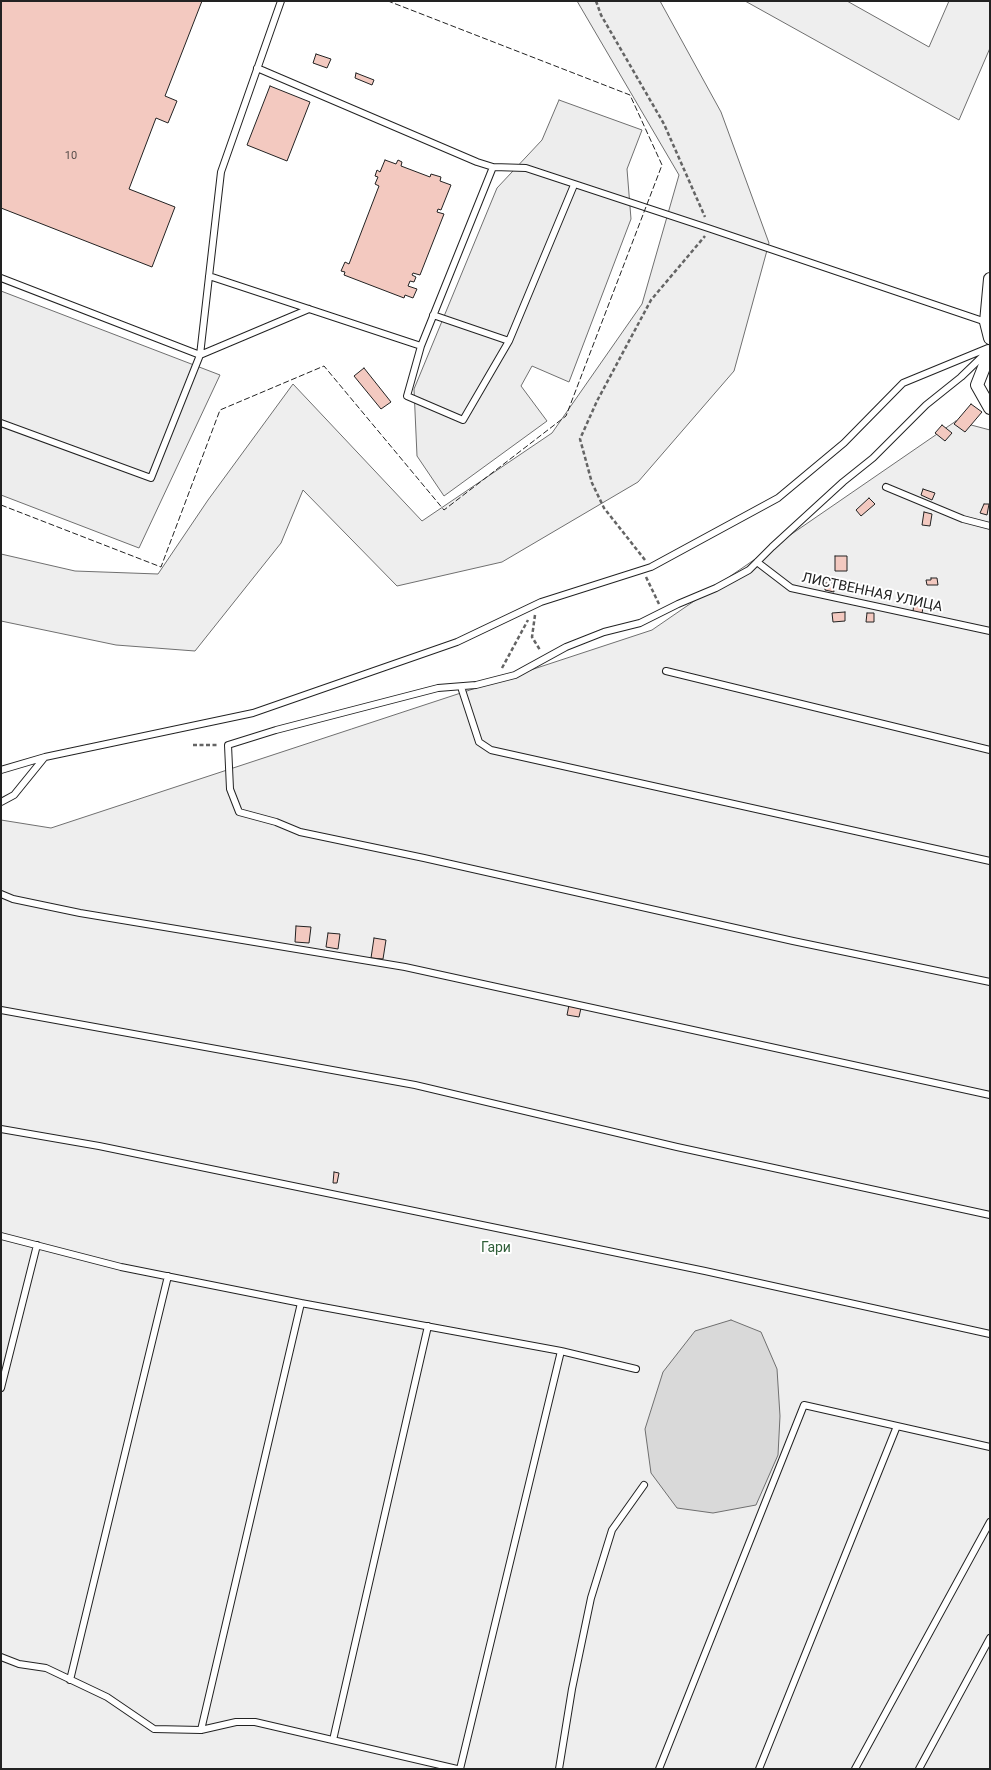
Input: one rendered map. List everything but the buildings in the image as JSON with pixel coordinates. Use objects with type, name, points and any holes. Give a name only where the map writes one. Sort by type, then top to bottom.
[{"type":"street","points":[[990,279],[986,322],[990,338]]},
{"type":"street","points":[[990,349],[977,385],[990,408]]},
{"type":"lane","points":[[1,424],[151,478],[200,355],[220,172],[281,1]]},
{"type":"lane","points":[[257,68],[459,155],[493,167],[526,168],[986,322]]},
{"type":"lane","points":[[493,167],[421,346],[408,396],[462,420],[509,341],[574,185]]},
{"type":"lane","points":[[209,276],[421,346]]},
{"type":"lane","points":[[1,278],[200,355],[309,309]]},
{"type":"lane","points":[[433,315],[509,341]]},
{"type":"lane","points":[[1,770],[45,757],[254,713],[457,642],[536,604],[651,567],[778,498],[844,443],[903,383],[990,349]]},
{"type":"lane","points":[[990,349],[961,377],[926,405],[873,458],[843,482],[749,570],[716,588],[640,623],[604,632],[556,653],[515,675],[476,685],[438,688],[276,730],[228,745],[230,789],[239,812],[276,822],[300,832],[793,941],[990,982]]},
{"type":"lane","points":[[886,487],[964,520],[990,526]]},
{"type":"lane","name":"ЛИСТВЕННАЯ УЛИЦА","points":[[757,562],[791,588],[990,631]]},
{"type":"lane","points":[[666,670],[990,750]]},
{"type":"lane","points":[[462,690],[479,742],[491,750],[990,862]]},
{"type":"lane","points":[[1,802],[14,795],[45,757]]},
{"type":"lane","points":[[1,894],[13,899],[80,913],[405,967],[990,1095]]},
{"type":"lane","points":[[1,1010],[415,1084],[678,1147],[990,1216]]},
{"type":"lane","points":[[1,1129],[98,1146],[695,1269],[990,1334]]},
{"type":"lane","points":[[1,1236],[121,1267],[301,1303],[561,1350],[636,1369]]},
{"type":"lane","points":[[1,1388],[37,1245]]},
{"type":"lane","points":[[70,1680],[168,1276]]},
{"type":"lane","points":[[200,1730],[301,1303]]},
{"type":"lane","points":[[333,1740],[428,1326]]},
{"type":"lane","points":[[1,1657],[19,1664],[46,1668],[107,1697],[154,1729],[200,1730],[236,1722],[255,1722],[459,1769],[561,1350]]},
{"type":"lane","points":[[659,1769],[804,1405],[990,1447]]},
{"type":"lane","points":[[759,1769],[897,1426]]},
{"type":"lane","points":[[559,1769],[572,1688],[591,1598],[612,1530],[644,1485]]},
{"type":"lane","points":[[855,1769],[990,1522]]},
{"type":"lane","points":[[919,1769],[990,1638]]},
{"type":"path","points":[[596,1],[601,15],[664,124],[711,229],[651,300],[597,401],[580,439],[592,483],[604,508],[651,567]]},
{"type":"path","points":[[643,570],[663,612]]},
{"type":"path","points":[[536,604],[532,637],[540,650],[556,653]]},
{"type":"path","points":[[495,680],[536,604]]},
{"type":"path","points":[[193,745],[228,745]]},
{"type":"green space","points":[[577,1],[660,1],[721,112],[769,243],[734,371],[638,482],[502,562],[397,586],[303,490],[281,543],[195,651],[116,645],[1,621],[1,554],[75,571],[158,574],[208,500],[293,384],[422,521],[552,433],[642,304],[679,175]]},
{"type":"green space","points":[[745,1],[847,1],[929,47],[949,1],[990,1],[990,48],[959,120]]},
{"type":"green space","name":"Гари","points":[[956,421],[990,430],[990,1769],[1,1769],[1,820],[51,828],[652,630]]},
{"type":"shaded area","points":[[559,100],[642,130],[627,169],[631,219],[569,382],[532,366],[521,386],[547,421],[444,496],[417,456],[414,389],[497,188],[542,140]]},
{"type":"shaded area","points":[[1,291],[220,375],[139,548],[1,495]]},
{"type":"shaded area","points":[[731,1320],[761,1332],[777,1369],[780,1416],[778,1455],[756,1505],[713,1513],[677,1508],[651,1473],[645,1429],[663,1372],[695,1331]]},
{"type":"fence","points":[[1,505],[161,567],[220,410],[324,366],[444,510],[566,416],[662,165],[630,95],[388,1]]}]
